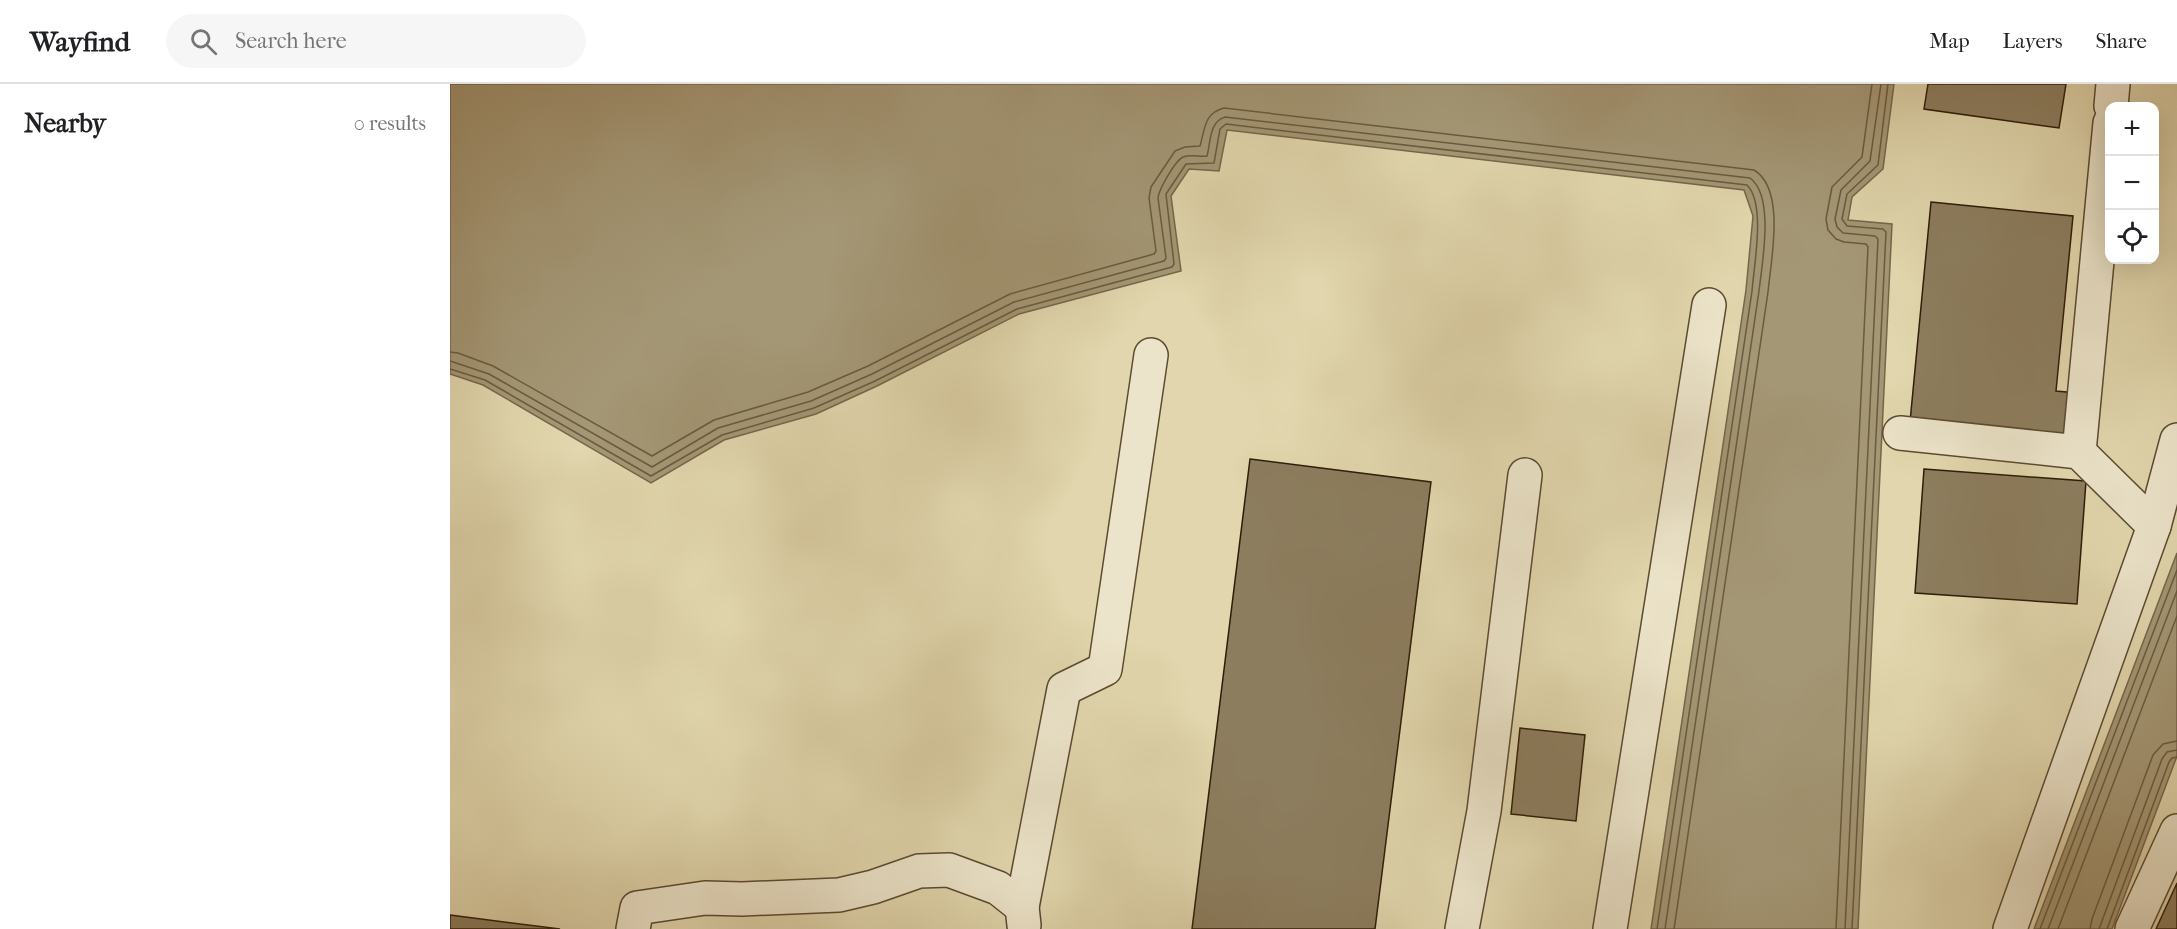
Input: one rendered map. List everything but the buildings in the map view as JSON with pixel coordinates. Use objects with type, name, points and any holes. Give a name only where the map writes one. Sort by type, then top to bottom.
[{"type":"lane","points":[[2111,102],[2113,84]]},
{"type":"lane","points":[[2079,452],[2106,156]]},
{"type":"lane","points":[[1610,929],[1709,305]]},
{"type":"lane","points":[[1023,918],[1064,689],[1106,669],[1151,355]]},
{"type":"lane","points":[[1900,433],[2079,452],[2154,525]]},
{"type":"lane","points":[[2010,929],[2154,525],[2177,440]]},
{"type":"lane","points":[[1462,929],[1484,811],[1525,475]]},
{"type":"lane","points":[[2132,929],[2177,831]]},
{"type":"lane","points":[[635,918],[705,898],[742,899],[839,895],[873,887],[919,871],[949,870],[998,888],[1023,918]]},
{"type":"water","points":[[450,84],[1894,84],[1883,169],[1852,197],[1848,220],[1892,224],[1858,929],[1651,929],[1746,290],[1753,216],[1744,190],[1227,130],[1219,171],[1189,169],[1171,196],[1181,271],[1019,314],[877,386],[816,414],[724,440],[651,483],[483,385],[450,374]]},
{"type":"water","points":[[2177,553],[2177,756],[2112,929],[2034,929]]}]
